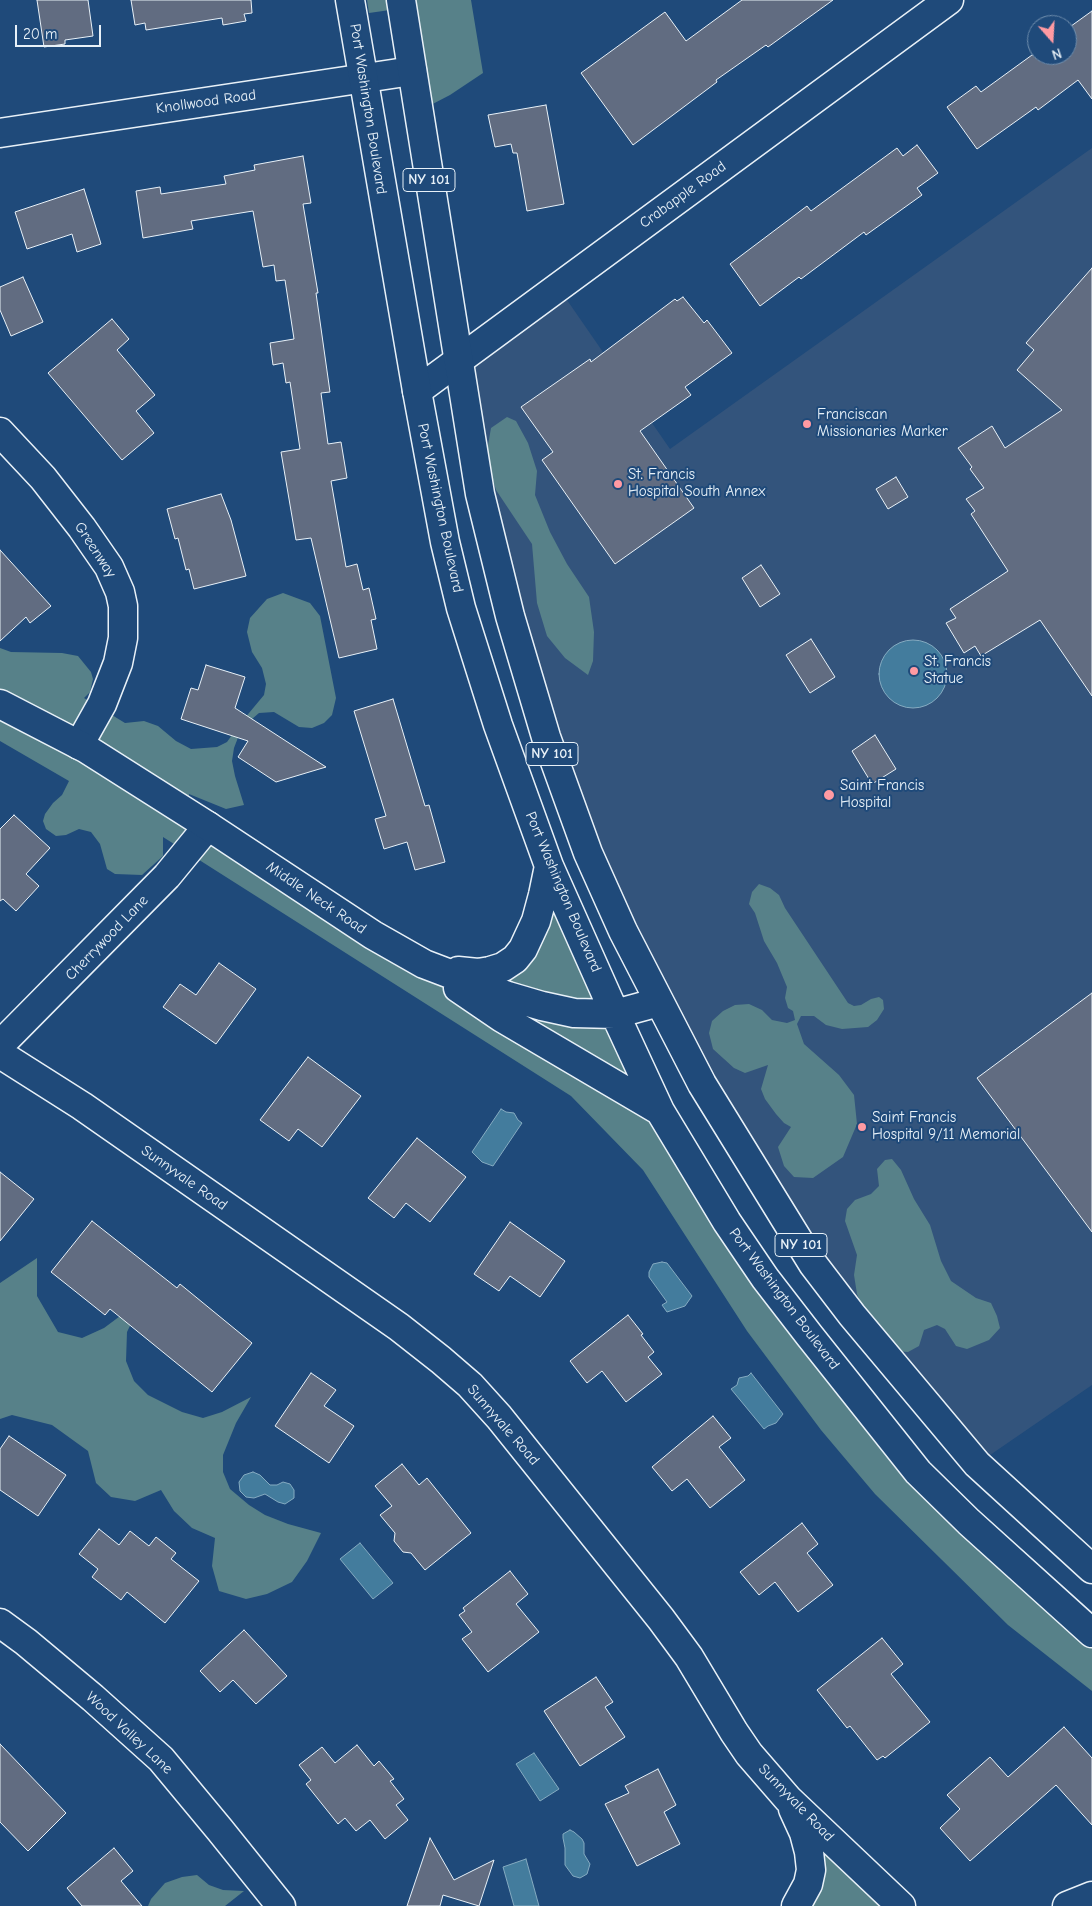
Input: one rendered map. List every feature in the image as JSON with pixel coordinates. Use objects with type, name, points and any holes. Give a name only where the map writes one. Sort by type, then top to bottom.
[{"type":"main road","name":"Port Washington Boulevard","points":[[350,0],[362,79],[417,391],[445,542],[462,608],[498,725],[549,866],[616,1014],[660,1110],[727,1222],[765,1278],[918,1472],[968,1522],[1090,1628]]},
{"type":"main road","name":"NY 101","points":[[401,0],[480,494],[510,616],[546,737],[588,853],[623,931],[702,1084],[812,1264],[852,1315],[977,1464],[1092,1569]]},
{"type":"main road","name":"Crabapple Road","points":[[417,391],[949,0]]},
{"type":"main road","name":"Knollwood Road","points":[[0,133],[412,71]]},
{"type":"main road","name":"Greenway","points":[[0,432],[43,478],[82,528],[109,567],[124,606],[124,638],[118,662],[102,704],[80,745]]},
{"type":"main road","name":"Middle Neck Road","points":[[0,704],[80,745],[208,826],[373,935],[424,964],[508,996],[574,1013],[616,1014],[659,1002]]},
{"type":"main road","name":"Cherrywood Lane","points":[[0,1045],[167,876],[208,826]]},
{"type":"main road","points":[[424,964],[466,973],[478,973],[503,967],[514,959],[523,949],[536,921],[544,895],[549,866]]},
{"type":"main road","points":[[424,964],[502,1018],[660,1110]]},
{"type":"main road","name":"Sunnyvale Road","points":[[0,1054],[82,1106],[391,1322],[470,1385],[499,1417],[661,1619],[694,1665],[749,1754],[788,1799],[901,1906]]},
{"type":"main road","name":"Wood Valley Lane","points":[[0,1623],[26,1642],[161,1759],[281,1906]]},
{"type":"main road","points":[[788,1799],[804,1833],[811,1870],[808,1884],[796,1906]]},
{"type":"main road","points":[[1067,1906],[1092,1896]]},
{"type":"shaded area","name":"Saint Francis Hospital","points":[[1092,148],[1092,1385],[977,1464],[895,1366],[702,1084],[546,737],[458,360],[558,287],[670,449]]},
{"type":"shaded area","points":[[913,640],[926,643],[937,650],[944,661],[947,674],[944,687],[937,698],[926,705],[913,708],[900,705],[889,698],[882,687],[879,674],[882,661],[889,650],[900,643]]},
{"type":"shaded area","points":[[501,1109],[514,1113],[522,1123],[493,1166],[482,1162],[472,1152]]},
{"type":"shaded area","points":[[667,1263],[692,1296],[685,1306],[667,1312],[662,1305],[667,1302],[649,1277],[653,1264]]},
{"type":"shaded area","points":[[751,1373],[783,1414],[776,1423],[764,1429],[731,1389],[737,1385],[739,1378],[748,1376]]},
{"type":"shaded area","points":[[253,1472],[260,1475],[270,1485],[277,1485],[283,1482],[290,1484],[294,1490],[294,1498],[285,1504],[265,1494],[254,1498],[246,1497],[240,1491],[239,1482],[244,1475]]},
{"type":"shaded area","points":[[360,1543],[393,1583],[373,1599],[340,1559]]},
{"type":"shaded area","points":[[534,1753],[559,1789],[540,1801],[516,1764]]},
{"type":"shaded area","points":[[570,1830],[582,1839],[584,1854],[590,1864],[587,1874],[580,1878],[573,1876],[565,1865],[563,1834]]},
{"type":"shaded area","points":[[526,1859],[539,1906],[514,1906],[503,1867]]},
{"type":"green space","points":[[367,0],[388,0],[390,10],[369,13]]},
{"type":"green space","points":[[406,0],[471,0],[483,73],[450,95],[423,109]]},
{"type":"green space","points":[[507,417],[516,421],[528,443],[537,471],[535,495],[550,532],[567,564],[589,597],[594,632],[593,661],[588,675],[565,658],[547,636],[537,603],[532,544],[496,490],[486,457],[491,428]]},
{"type":"green space","points":[[283,593],[310,603],[320,616],[336,698],[332,715],[324,723],[312,728],[299,727],[274,712],[259,713],[245,725],[234,748],[232,761],[244,805],[226,809],[189,794],[189,804],[424,964],[503,967],[549,866],[615,1014],[808,1334],[1092,1639],[1092,1691],[1008,1625],[875,1494],[821,1430],[747,1331],[643,1170],[571,1096],[163,837],[163,856],[142,875],[115,874],[107,869],[100,844],[91,832],[79,829],[66,835],[56,836],[46,829],[43,821],[45,814],[62,795],[69,781],[0,741],[0,648],[11,652],[62,653],[78,656],[91,672],[93,679],[90,692],[84,698],[125,723],[144,721],[158,726],[176,741],[191,749],[217,747],[227,742],[264,695],[266,684],[262,668],[252,652],[247,632],[250,618],[267,599]]},
{"type":"green space","points":[[759,884],[770,888],[779,895],[785,908],[848,1003],[854,1006],[879,997],[883,1000],[884,1009],[877,1020],[868,1027],[842,1029],[826,1025],[814,1016],[801,1016],[797,1024],[804,1044],[839,1075],[854,1095],[857,1124],[843,1157],[813,1178],[794,1177],[784,1166],[778,1147],[791,1127],[784,1123],[776,1114],[765,1099],[761,1089],[768,1065],[745,1073],[734,1068],[713,1049],[709,1033],[712,1021],[723,1011],[735,1005],[749,1004],[762,1010],[772,1020],[787,1023],[795,1020],[793,1011],[788,1008],[785,998],[787,987],[777,963],[764,941],[755,913],[749,904],[752,892]]},
{"type":"green space","points":[[892,1159],[901,1170],[914,1199],[930,1225],[941,1261],[951,1281],[976,1298],[991,1303],[1000,1328],[989,1340],[967,1349],[956,1346],[945,1329],[937,1325],[924,1330],[919,1346],[908,1352],[894,1351],[870,1324],[857,1294],[854,1275],[857,1255],[845,1221],[847,1209],[855,1200],[871,1194],[879,1186],[877,1169],[885,1160]]},
{"type":"green space","points":[[37,1258],[37,1296],[58,1332],[82,1338],[104,1328],[143,1299],[127,1332],[126,1361],[134,1381],[148,1395],[182,1412],[203,1418],[222,1412],[251,1397],[236,1423],[223,1455],[223,1472],[230,1489],[249,1505],[265,1515],[288,1524],[321,1533],[307,1561],[292,1582],[267,1594],[246,1599],[219,1591],[212,1566],[215,1538],[192,1528],[174,1511],[161,1490],[135,1501],[111,1497],[96,1483],[88,1451],[52,1425],[12,1415],[0,1419],[0,1283]]},
{"type":"green space","points":[[804,1833],[901,1906],[796,1906]]},
{"type":"green space","points":[[197,1875],[209,1885],[223,1890],[244,1891],[225,1906],[148,1906],[151,1899],[165,1883],[182,1877]]},
{"type":"building","points":[[37,0],[88,0],[93,36],[65,40],[65,44],[44,47]]},
{"type":"building","points":[[131,0],[251,0],[252,13],[244,14],[246,21],[223,25],[222,18],[146,30],[145,23],[135,25]]},
{"type":"building","points":[[742,0],[833,0],[768,47],[766,45],[716,80],[717,82],[633,145],[581,73],[665,12],[686,41]]},
{"type":"building","points":[[1092,11],[1092,99],[1078,80],[1038,110],[1036,107],[977,149],[947,107],[976,86],[981,92],[1027,59],[1027,65],[1077,65],[1077,22]]},
{"type":"building","points":[[546,105],[564,204],[527,211],[517,153],[513,153],[511,144],[495,147],[488,115]]},
{"type":"building","points":[[917,145],[938,173],[917,188],[922,195],[866,235],[864,232],[801,279],[799,277],[760,306],[730,264],[807,206],[811,211],[897,148],[903,156]]},
{"type":"building","points":[[303,156],[311,203],[303,204],[318,293],[316,293],[330,392],[321,393],[328,444],[341,442],[347,478],[331,481],[346,567],[357,564],[363,590],[369,588],[376,619],[371,620],[377,649],[339,658],[311,538],[296,540],[281,452],[300,449],[290,382],[286,383],[283,363],[273,365],[270,343],[294,339],[285,280],[276,281],[274,265],[263,267],[253,211],[191,221],[193,229],[143,238],[136,191],[160,187],[161,194],[226,184],[224,176],[255,170],[254,165]]},
{"type":"building","points":[[84,189],[101,244],[77,252],[72,234],[27,249],[15,212]]},
{"type":"building","points":[[1092,268],[1092,696],[1040,620],[981,656],[975,646],[964,653],[946,623],[956,618],[950,609],[1008,571],[971,514],[975,511],[966,499],[984,488],[958,448],[992,426],[1005,448],[1062,410],[1017,370],[1034,350],[1026,343]]},
{"type":"building","points":[[23,277],[43,322],[11,336],[0,310],[0,287]]},
{"type":"building","name":"St. Francis Hospital South Annex","points":[[683,297],[704,323],[707,320],[732,353],[685,387],[691,395],[640,431],[694,508],[615,564],[542,460],[553,452],[521,407],[590,359],[591,362],[675,299],[677,301]]},
{"type":"building","points":[[112,319],[129,339],[117,350],[155,395],[136,411],[154,433],[122,460],[48,373]]},
{"type":"building","points":[[896,477],[908,497],[888,509],[876,489]]},
{"type":"building","points":[[221,494],[231,520],[246,576],[194,589],[189,569],[186,570],[178,538],[175,539],[167,509]]},
{"type":"building","points":[[0,550],[51,606],[30,623],[26,617],[0,641]]},
{"type":"building","points":[[761,565],[780,594],[760,607],[742,578]]},
{"type":"building","points":[[811,639],[835,677],[810,693],[786,655]]},
{"type":"building","points":[[206,665],[245,677],[235,708],[326,767],[276,782],[238,757],[248,741],[181,719],[191,688],[198,690]]},
{"type":"building","points":[[393,699],[425,806],[429,805],[445,862],[415,870],[407,842],[384,849],[375,819],[386,816],[354,711]]},
{"type":"building","points":[[875,735],[896,769],[872,784],[852,751]]},
{"type":"building","points":[[14,815],[50,848],[26,874],[39,886],[16,911],[3,899],[0,901],[0,829]]},
{"type":"building","points":[[219,963],[256,989],[216,1044],[163,1007],[180,984],[196,995]]},
{"type":"building","points":[[1092,993],[1092,1232],[977,1078]]},
{"type":"building","points":[[308,1057],[361,1096],[322,1147],[298,1129],[289,1141],[260,1120]]},
{"type":"building","points":[[417,1138],[466,1177],[430,1222],[406,1203],[394,1218],[368,1198]]},
{"type":"building","points":[[0,1172],[34,1199],[0,1241]]},
{"type":"building","points":[[92,1221],[177,1288],[180,1284],[252,1343],[212,1392],[110,1309],[105,1315],[51,1272]]},
{"type":"building","points":[[510,1222],[565,1261],[540,1297],[510,1276],[499,1291],[474,1274]]},
{"type":"building","points":[[628,1315],[654,1352],[648,1357],[662,1374],[626,1402],[602,1371],[587,1383],[570,1361]]},
{"type":"building","points":[[311,1373],[336,1390],[324,1406],[354,1426],[329,1463],[275,1426]]},
{"type":"building","points":[[713,1416],[731,1438],[719,1447],[745,1480],[710,1508],[687,1479],[672,1491],[652,1467]]},
{"type":"building","points":[[9,1436],[66,1475],[38,1516],[0,1490],[0,1449]]},
{"type":"building","points":[[402,1464],[419,1485],[427,1478],[471,1533],[425,1570],[411,1553],[403,1552],[394,1541],[395,1533],[380,1515],[392,1506],[375,1486]]},
{"type":"building","points":[[802,1523],[818,1544],[807,1553],[833,1585],[798,1612],[775,1582],[759,1595],[740,1572]]},
{"type":"building","points":[[99,1529],[119,1545],[130,1531],[149,1546],[156,1537],[176,1553],[171,1559],[199,1581],[165,1623],[127,1592],[121,1600],[92,1577],[98,1569],[79,1554]]},
{"type":"building","points":[[510,1571],[528,1594],[516,1604],[539,1632],[488,1672],[462,1639],[472,1632],[459,1615],[465,1611],[463,1608]]},
{"type":"building","points":[[244,1630],[287,1676],[256,1704],[233,1680],[220,1692],[200,1671]]},
{"type":"building","points":[[882,1638],[903,1664],[891,1674],[930,1722],[885,1758],[883,1756],[877,1760],[850,1726],[847,1728],[817,1690]]},
{"type":"building","points":[[596,1677],[613,1702],[605,1707],[625,1737],[580,1766],[544,1711]]},
{"type":"building","points":[[1064,1727],[1092,1758],[1092,1825],[1056,1785],[970,1861],[940,1828],[960,1809],[947,1795],[990,1757],[1008,1777]]},
{"type":"building","points":[[0,1744],[66,1813],[28,1851],[0,1822]]},
{"type":"building","points":[[357,1745],[374,1766],[379,1761],[394,1779],[390,1781],[404,1799],[396,1805],[408,1820],[385,1839],[370,1820],[356,1831],[345,1818],[338,1824],[306,1784],[311,1780],[299,1765],[322,1747],[335,1763]]},
{"type":"building","points":[[658,1769],[676,1805],[664,1812],[680,1844],[637,1866],[605,1804],[629,1793],[625,1786]]},
{"type":"building","points":[[430,1838],[454,1880],[494,1860],[479,1906],[443,1895],[440,1906],[407,1906]]},
{"type":"building","points":[[114,1848],[133,1871],[121,1881],[142,1906],[82,1906],[67,1888]]},
{"type":"place","name":"Franciscan Missionaries Marker","points":[[807,424]]},
{"type":"place","name":"St. Francis Hospital South Annex","points":[[618,484]]},
{"type":"place","name":"St. Francis Statue","points":[[914,671]]},
{"type":"place","name":"Saint Francis Hospital","points":[[829,795]]},
{"type":"place","name":"Saint Francis Hospital 9/11 Memorial","points":[[862,1127]]}]
